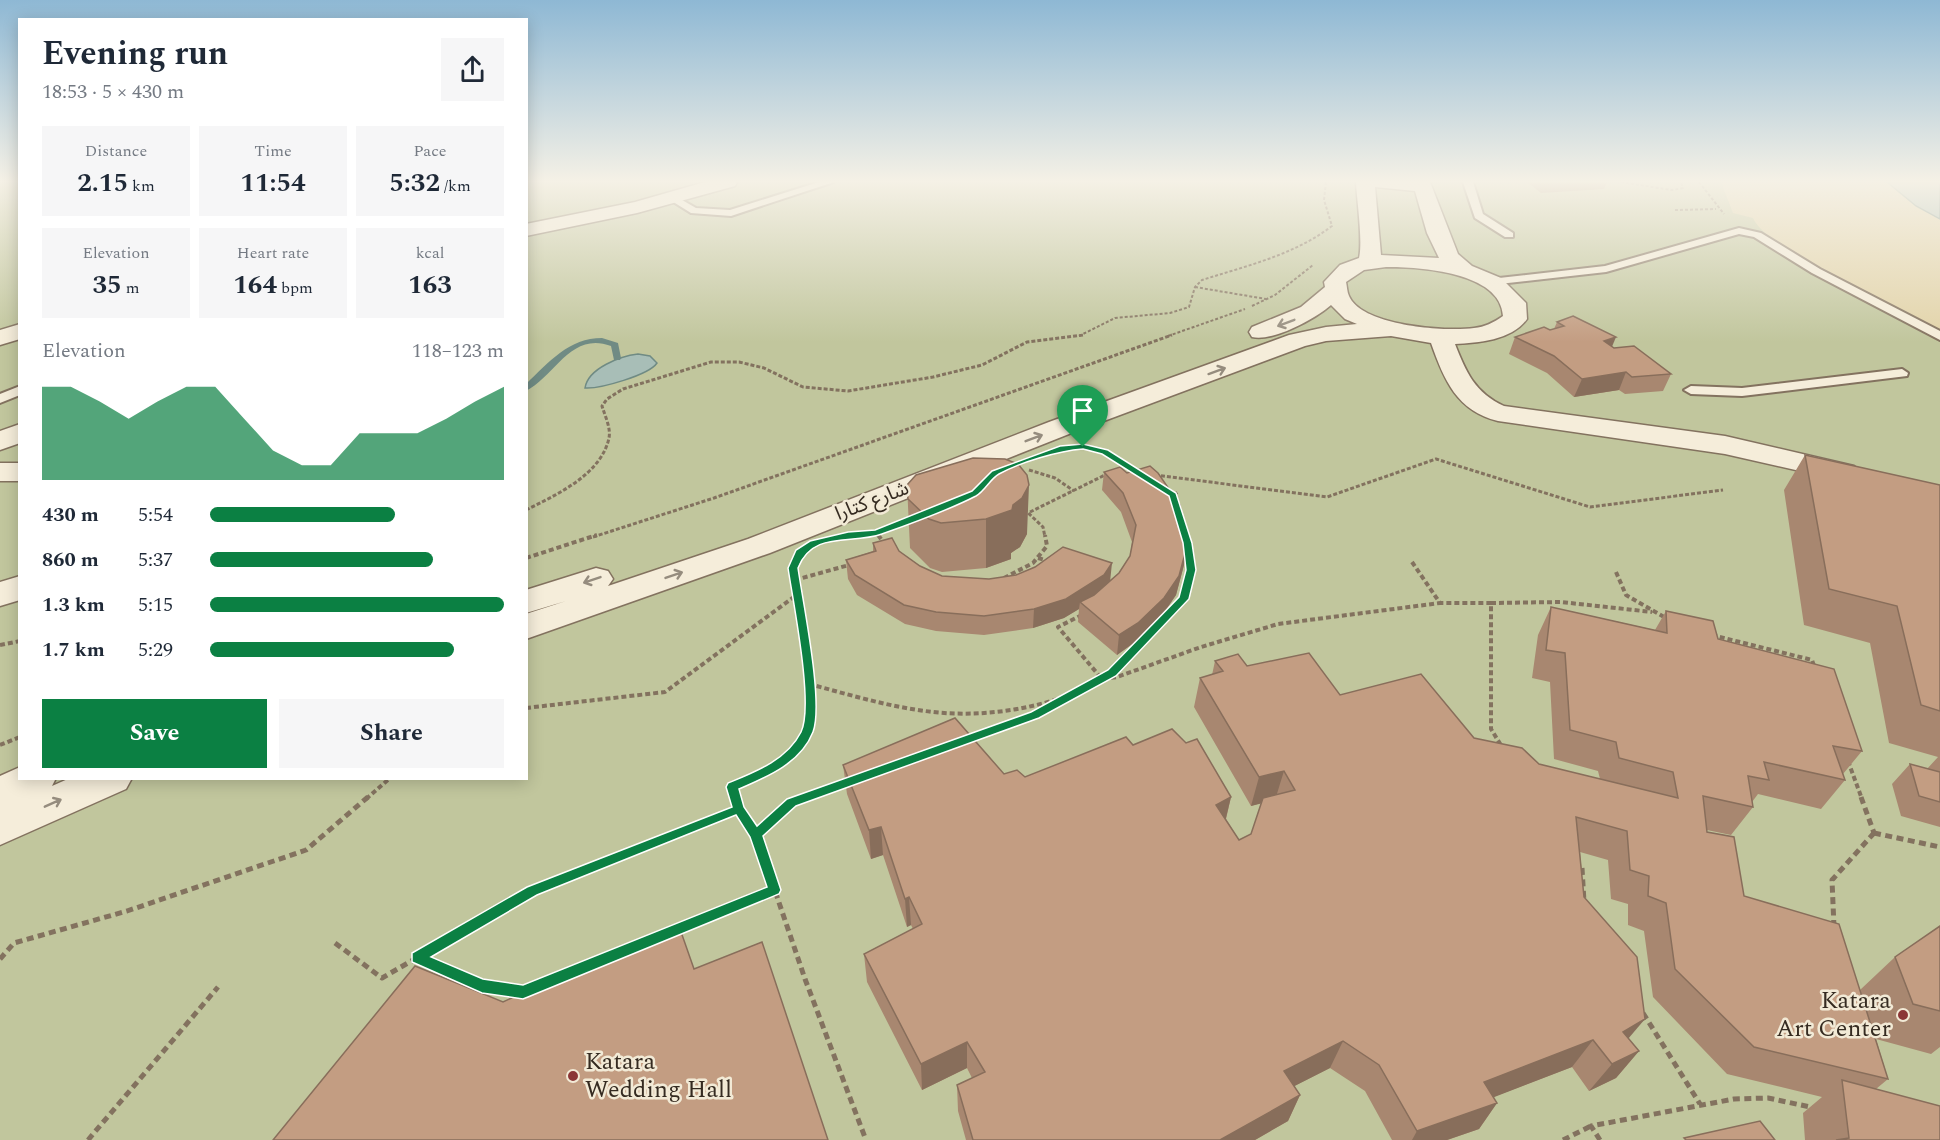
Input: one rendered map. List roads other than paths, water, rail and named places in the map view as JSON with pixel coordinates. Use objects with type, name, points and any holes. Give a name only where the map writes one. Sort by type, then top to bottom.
[{"type":"street","points":[[1368,235],[1371,255]]},
{"type":"street","points":[[1334,291],[1340,301],[1351,311],[1390,329],[1441,338],[1489,334],[1511,323],[1516,314],[1515,303],[1503,290],[1459,269],[1438,235]]},
{"type":"street","name":"شارع كتارا","points":[[528,601],[753,524],[1293,320],[1309,312],[1334,291],[1335,282],[1341,273],[1371,255],[1414,261],[1480,278]]},
{"type":"street","name":"شارع كتارا","points":[[528,626],[759,546],[1059,428],[1298,340],[1326,334],[1390,329]]},
{"type":"street","points":[[0,338],[18,332]]},
{"type":"street","points":[[1441,338],[1462,389],[1483,407],[1498,413],[1725,445],[1864,477]]},
{"type":"street","points":[[0,442],[18,433]]},
{"type":"street","points":[[0,472],[18,472]]},
{"type":"street","points":[[0,595],[18,589]]},
{"type":"street","points":[[0,794],[32,780]]},
{"type":"street","points":[[0,827],[107,780]]},
{"type":"lane","points":[[1480,278],[1606,269],[1724,235]]},
{"type":"lane","points":[[1757,235],[1815,271],[1940,336]]},
{"type":"lane","points":[[1691,390],[1742,392],[1902,373]]},
{"type":"lane","points":[[0,399],[18,391]]},
{"type":"water","points":[[638,354],[650,356],[657,363],[652,368],[624,380],[585,388],[592,375],[606,364]]},
{"type":"waterway","points":[[528,387],[566,352],[590,340],[602,340],[615,345],[617,358]]},
{"type":"place","name":"Katara Art Center","points":[[1903,1015]]},
{"type":"place","name":"Katara Wedding Hall","points":[[573,1076]]}]
